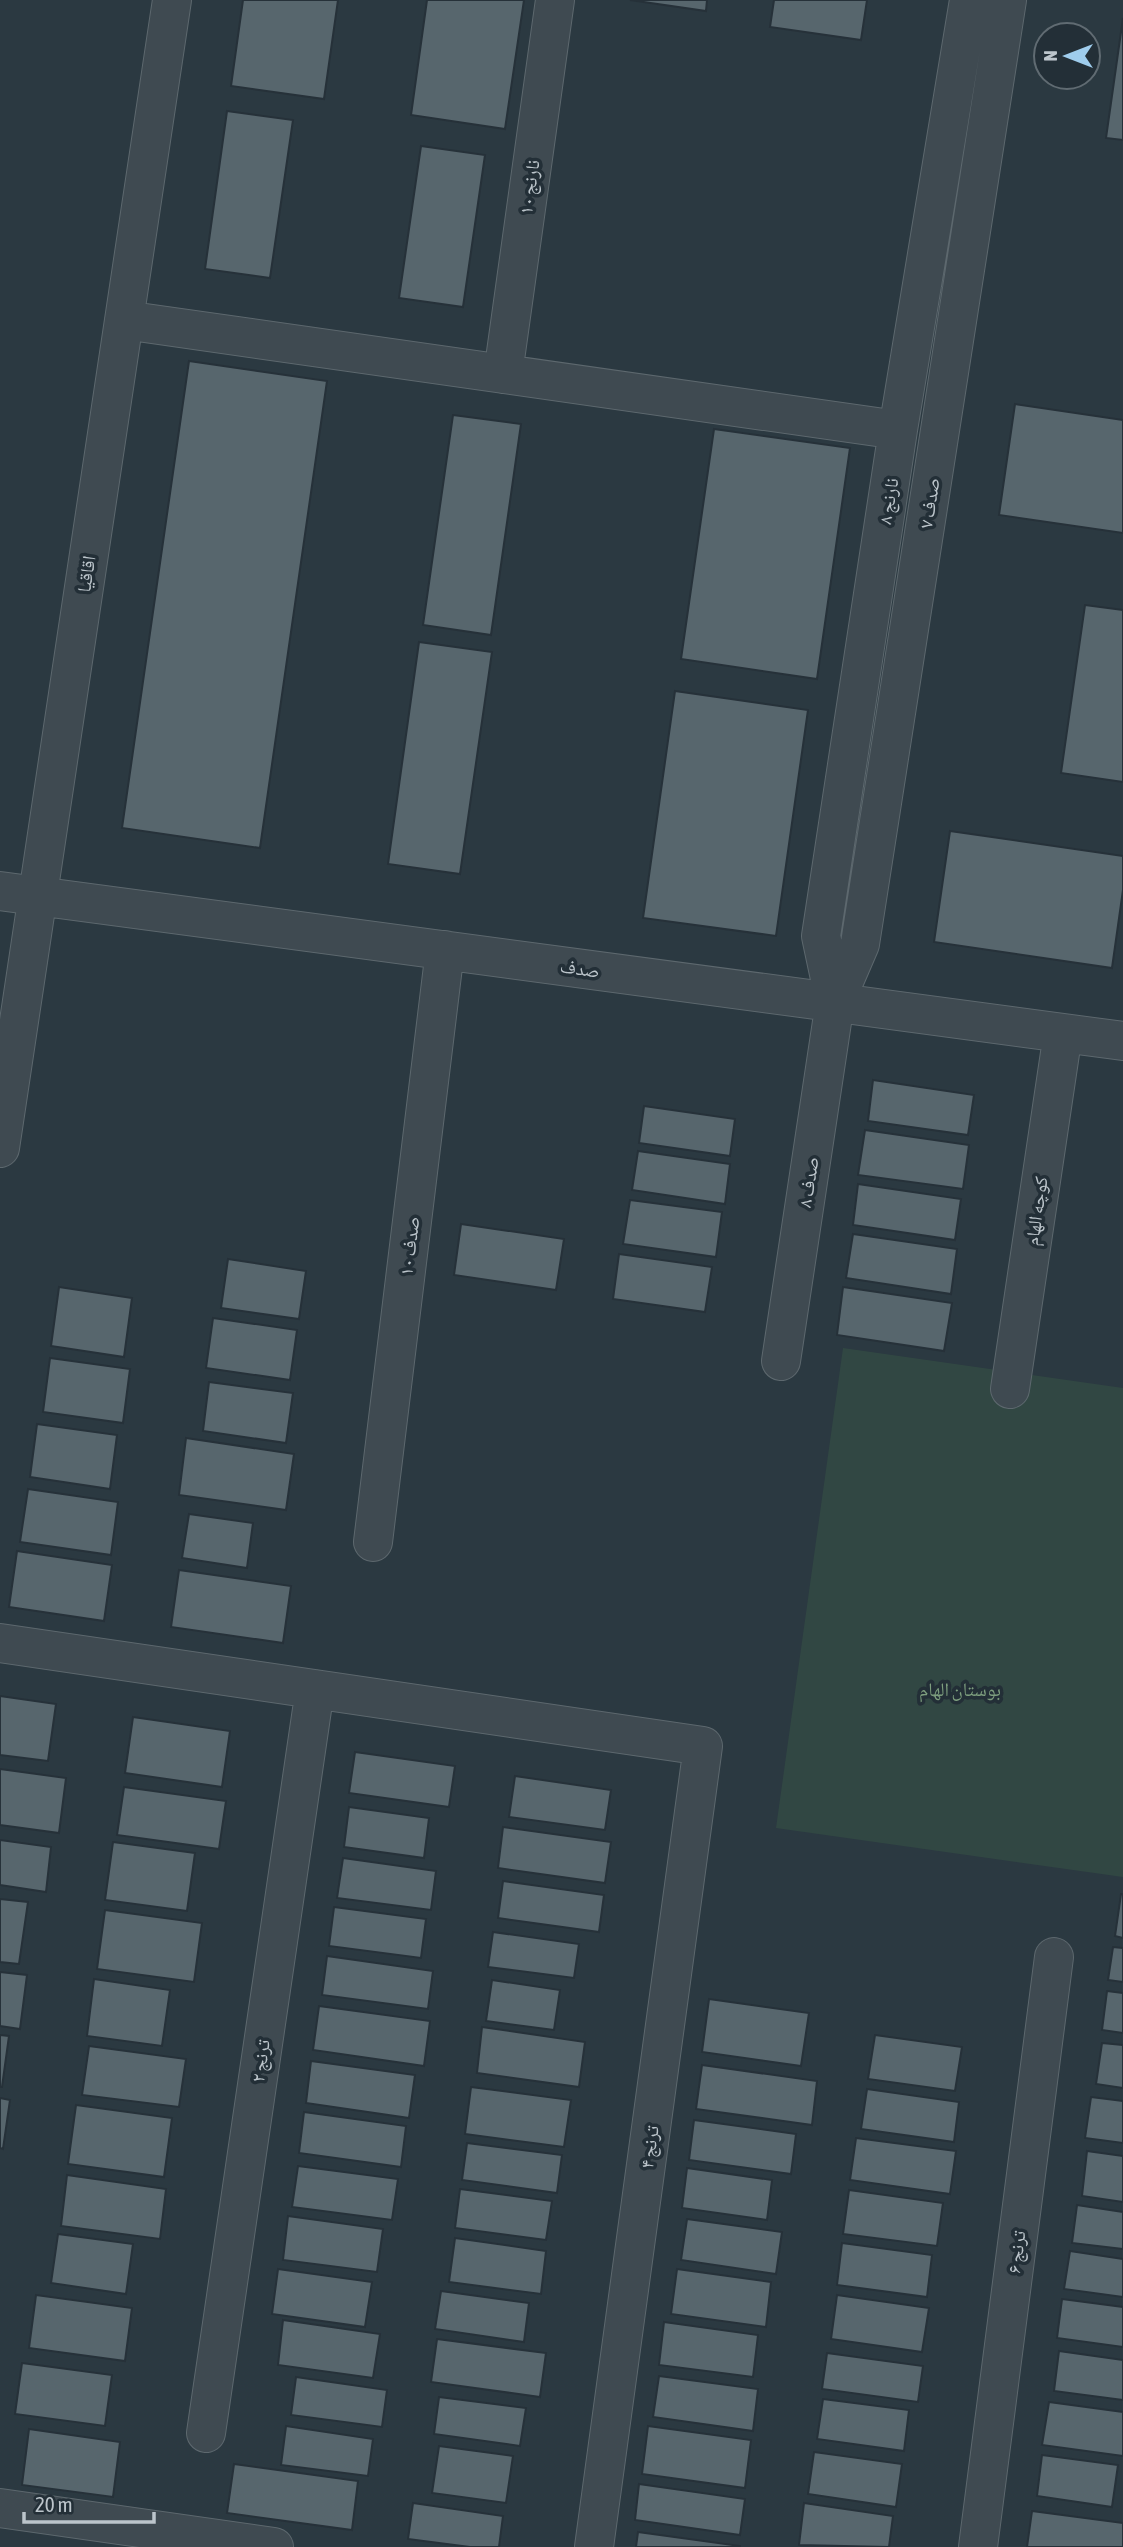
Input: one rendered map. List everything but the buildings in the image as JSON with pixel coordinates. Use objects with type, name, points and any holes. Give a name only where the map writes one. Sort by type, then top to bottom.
[{"type":"street","name":"اقاقیا","points":[[0,1149],[172,0]]},
{"type":"street","name":"نارنج ۱۰","points":[[503,374],[555,0]]},
{"type":"street","name":"نارنج ۸","points":[[835,1002],[821,936],[898,430],[969,0]]},
{"type":"street","name":"صدف ۷","points":[[835,1002],[860,944],[1007,0]]},
{"type":"street","points":[[124,320],[898,430]]},
{"type":"street","name":"صدف","points":[[0,891],[1123,1041]]},
{"type":"street","name":"صدف ۱۰","points":[[373,1542],[445,950]]},
{"type":"street","name":"صدف ۸","points":[[781,1361],[835,1002]]},
{"type":"street","name":"کوچه الهام","points":[[1010,1389],[1063,1033]]},
{"type":"street","points":[[0,1643],[315,1689]]},
{"type":"street","name":"ترنج ۴","points":[[315,1689],[703,1746],[594,2547]]},
{"type":"street","name":"ترنج ۲","points":[[206,2433],[315,1689]]},
{"type":"street","name":"ترنج ۶","points":[[978,2547],[1054,1957]]},
{"type":"street","points":[[0,2508],[274,2547]]},
{"type":"green space","name":"بوستان الهام","points":[[843,1348],[1123,1388],[1123,1877],[776,1828]]}]
